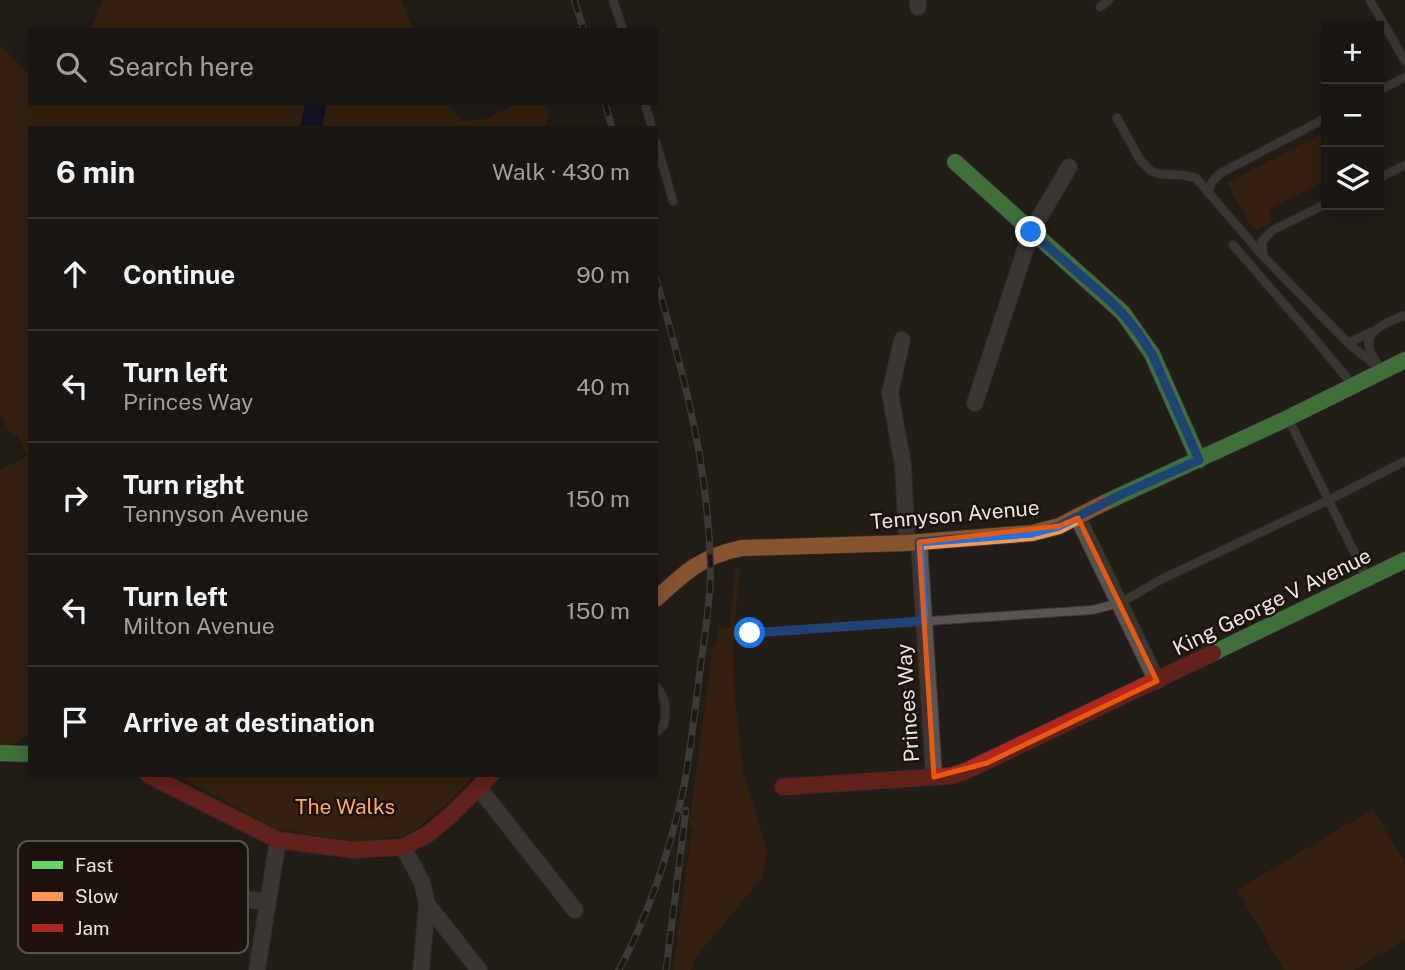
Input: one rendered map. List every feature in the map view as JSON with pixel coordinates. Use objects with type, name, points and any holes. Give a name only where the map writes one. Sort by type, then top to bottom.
[{"type":"main road","points":[[955,162],[1108,299],[1137,331],[1152,354],[1199,460]]},
{"type":"main road","name":"Tennyson Avenue","points":[[658,597],[693,565],[723,551],[913,542],[1032,533],[1059,526],[1405,360]]},
{"type":"main road","name":"King George V Avenue","points":[[783,787],[951,776],[966,771],[1405,560]]},
{"type":"main road","points":[[0,753],[28,754]]},
{"type":"main road","points":[[152,777],[278,841],[353,850],[403,846],[428,834],[489,777]]},
{"type":"street","points":[[975,403],[1031,232],[1069,167]]},
{"type":"street","name":"Princes Way","points":[[896,347],[890,393],[903,465],[924,621],[934,777]]},
{"type":"street","name":"King George V Avenue","points":[[1078,518],[1157,681]]},
{"type":"street","points":[[479,788],[576,910]]},
{"type":"street","points":[[257,970],[278,841]]},
{"type":"street","points":[[403,846],[422,882],[427,904],[421,970]]},
{"type":"street","points":[[248,900],[268,902]]},
{"type":"street","points":[[427,904],[480,970]]},
{"type":"lane","points":[[613,0],[622,28]]},
{"type":"lane","points":[[1100,8],[1109,0]]},
{"type":"lane","points":[[1370,0],[1405,61]]},
{"type":"lane","points":[[1384,88],[1405,77]]},
{"type":"lane","points":[[646,105],[651,126]]},
{"type":"lane","points":[[1117,118],[1140,160],[1151,171],[1196,178],[1263,256],[1348,343],[1383,371]]},
{"type":"lane","points":[[1208,193],[1213,179],[1221,173],[1321,121]]},
{"type":"lane","points":[[658,149],[673,201]]},
{"type":"lane","points":[[1384,176],[1405,165]]},
{"type":"lane","points":[[1263,256],[1262,241],[1267,235],[1321,207]]},
{"type":"lane","points":[[1233,245],[1353,386]]},
{"type":"lane","points":[[1348,343],[1405,315]]},
{"type":"lane","points":[[1373,331],[1368,341],[1370,351],[1383,371]]},
{"type":"lane","points":[[1288,418],[1367,579]]},
{"type":"lane","points":[[750,633],[1092,610],[1120,603],[1162,579],[1405,461]]},
{"type":"lane","points":[[658,688],[662,691],[666,707],[664,725],[658,731]]},
{"type":"highlighted area","points":[[1078,518],[1157,681],[987,763],[934,777],[919,542],[1059,526]]},
{"type":"green space","points":[[103,0],[401,0],[413,28],[91,28]]},
{"type":"green space","points":[[0,45],[28,73],[28,105],[449,105],[462,122],[490,118],[496,112],[502,112],[512,105],[544,105],[550,110],[546,126],[28,126],[28,735],[0,751],[0,470],[27,456],[17,434],[12,436],[0,415]]},
{"type":"green space","points":[[1320,135],[1321,182],[1269,209],[1272,222],[1255,231],[1227,183]]},
{"type":"green space","points":[[735,568],[740,568],[733,643],[734,687],[743,771],[767,850],[763,877],[696,957],[691,970],[673,970],[713,647],[716,646],[719,627],[730,628]]},
{"type":"green space","name":"The Walks","points":[[180,777],[473,777],[448,803],[416,829],[401,836],[356,841],[277,829]]},
{"type":"green space","points":[[1373,809],[1405,863],[1405,940],[1354,970],[1284,970],[1237,890]]},
{"type":"shaded area","points":[[305,105],[327,105],[322,126],[300,126]]},
{"type":"railway","points":[[574,0],[583,28]]},
{"type":"railway","points":[[606,105],[611,126]]},
{"type":"railway","points":[[619,970],[649,903],[665,857],[684,786],[711,577],[704,482],[694,423],[658,286]]},
{"type":"railway","points":[[666,970],[686,810]]},
{"type":"traffic: fast","points":[[955,162],[1123,313],[1152,354],[1199,460]]},
{"type":"traffic: fast","points":[[1104,503],[1288,418],[1405,360]]},
{"type":"traffic: fast","points":[[1213,653],[1405,560]]},
{"type":"traffic: fast","points":[[0,753],[28,754]]},
{"type":"traffic: slow","points":[[658,597],[695,566],[728,551],[742,548],[907,543],[1032,533],[1059,526],[1104,503]]},
{"type":"traffic: jam","points":[[783,787],[951,776],[1213,653]]},
{"type":"traffic: jam","points":[[152,777],[278,840],[353,850],[403,847],[428,834],[489,777]]},
{"type":"route","points":[[750,633],[924,621],[919,542],[1032,533],[1059,526],[1199,460],[1152,354],[1137,331],[1108,299],[1031,232]]}]
